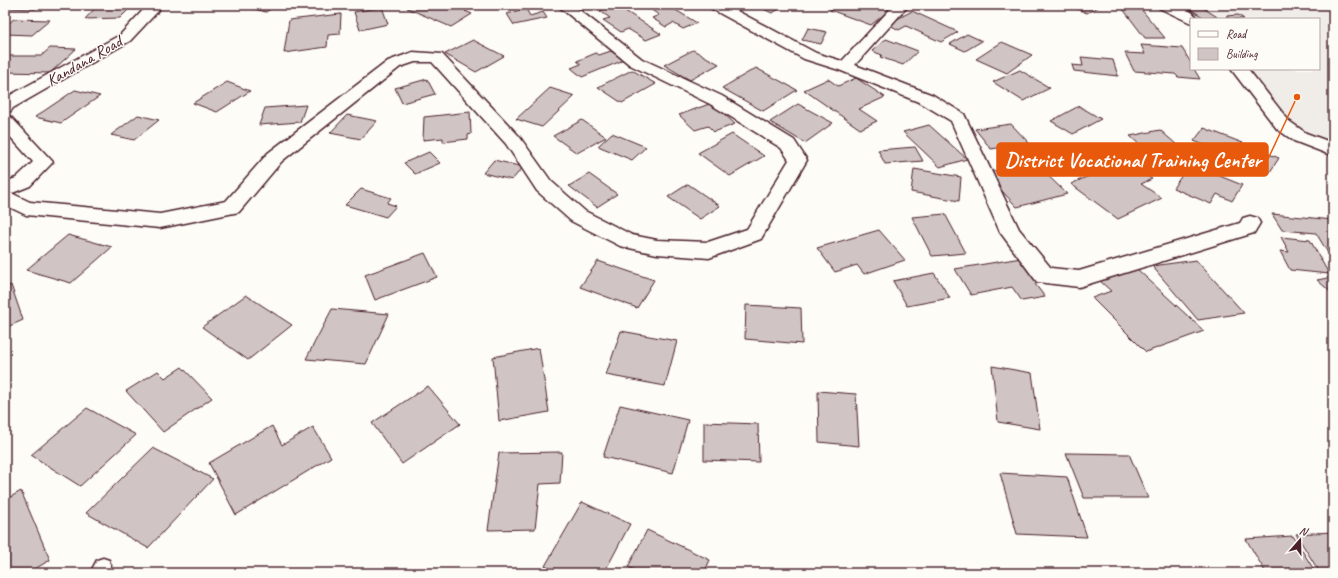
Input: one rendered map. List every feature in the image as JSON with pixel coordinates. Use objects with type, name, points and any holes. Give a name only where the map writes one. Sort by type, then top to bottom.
[{"type":"street","name":"Kandana Road","points":[[5,107],[7,104],[125,38],[152,10],[150,5]]},
{"type":"street","points":[[5,197],[26,208],[160,221],[232,207],[275,158],[394,64],[413,57],[436,57],[513,140],[544,186],[578,216],[627,241],[657,247],[709,250],[754,234],[798,160],[788,144],[716,100],[636,62],[564,5]]},
{"type":"street","points":[[715,5],[810,56],[845,67],[927,99],[958,118],[1010,232],[1045,276],[1079,279],[1247,228],[1250,222]]},
{"type":"street","points":[[845,67],[902,5]]},
{"type":"street","points":[[1164,5],[1190,18]]},
{"type":"street","points":[[1240,70],[1283,125],[1300,137],[1333,150]]},
{"type":"street","points":[[5,121],[44,162],[23,182],[5,190]]},
{"type":"shaded area","points":[[1164,5],[1333,5],[1333,150],[1300,137],[1240,70],[1320,70],[1320,18],[1190,18]]},
{"type":"building","points":[[5,5],[40,5],[35,9],[5,8]]},
{"type":"building","points":[[98,5],[133,5],[120,18],[85,19]]},
{"type":"building","points":[[240,5],[276,5],[266,12]]},
{"type":"building","points":[[414,5],[464,5],[471,8],[465,11],[472,14],[451,27],[407,8]]},
{"type":"building","points":[[616,5],[661,34],[646,40],[628,29],[621,32],[603,20],[610,18],[600,11]]},
{"type":"building","points":[[660,5],[676,5],[681,8],[674,9],[697,23],[683,29],[673,23],[666,27],[652,18],[659,15],[650,9]]},
{"type":"building","points":[[755,5],[787,5],[772,13]]},
{"type":"building","points":[[837,5],[896,5],[871,25],[830,10]]},
{"type":"building","points":[[1068,5],[1102,5],[1087,13]]},
{"type":"building","points":[[1199,5],[1217,17],[1204,18],[1187,7]]},
{"type":"building","points":[[382,7],[388,24],[360,30],[354,12]]},
{"type":"building","points":[[526,9],[530,16],[543,12],[547,18],[514,25],[507,14]]},
{"type":"building","points":[[1123,9],[1141,9],[1165,38],[1145,38]]},
{"type":"building","points":[[912,11],[958,32],[941,42],[906,26],[899,30],[888,24]]},
{"type":"building","points":[[341,14],[340,34],[328,35],[327,47],[284,53],[289,20]]},
{"type":"building","points":[[1238,15],[1242,18],[1229,18],[1226,16]]},
{"type":"building","points":[[14,19],[50,20],[32,35],[5,34],[5,26]]},
{"type":"building","points":[[808,28],[827,32],[821,44],[802,40]]},
{"type":"building","points":[[967,34],[982,41],[965,51],[950,44]]},
{"type":"building","points":[[886,39],[918,51],[903,65],[880,57],[882,55],[872,51]]},
{"type":"building","points":[[473,40],[504,56],[476,72],[445,54]]},
{"type":"building","points":[[1002,42],[1032,55],[1007,73],[976,59]]},
{"type":"building","points":[[1141,45],[1182,48],[1190,61],[1190,70],[1195,70],[1200,79],[1178,77],[1175,74],[1134,71],[1125,53],[1145,54]]},
{"type":"building","points":[[50,48],[76,49],[50,73],[5,72],[6,56],[41,56]]},
{"type":"building","points":[[693,50],[719,64],[690,80],[664,65]]},
{"type":"building","points":[[611,51],[624,60],[582,77],[571,68],[581,64],[577,61],[596,53],[599,55]]},
{"type":"building","points":[[1081,57],[1113,60],[1118,76],[1074,71],[1072,65],[1083,66]]},
{"type":"building","points":[[756,68],[797,90],[763,111],[722,88]]},
{"type":"building","points":[[632,70],[656,84],[622,103],[598,87]]},
{"type":"building","points":[[1020,70],[1050,88],[1023,101],[993,82]]},
{"type":"building","points":[[856,78],[885,97],[859,109],[877,121],[860,129],[804,90],[828,79],[838,86]]},
{"type":"building","points":[[427,79],[435,94],[402,103],[395,88]]},
{"type":"building","points":[[227,82],[250,91],[217,112],[193,103]]},
{"type":"building","points":[[550,88],[575,96],[542,127],[516,119]]},
{"type":"building","points":[[75,90],[100,96],[61,123],[35,117]]},
{"type":"building","points":[[712,103],[735,124],[714,132],[708,126],[695,130],[679,115]]},
{"type":"building","points":[[798,104],[833,123],[805,143],[770,122]]},
{"type":"building","points":[[306,105],[300,122],[259,125],[265,108]]},
{"type":"building","points":[[1079,106],[1101,119],[1073,134],[1051,121]]},
{"type":"building","points":[[470,112],[471,134],[468,135],[468,139],[443,142],[443,138],[423,140],[424,117]]},
{"type":"building","points":[[138,115],[159,120],[134,140],[111,135]]},
{"type":"building","points":[[347,115],[377,121],[361,139],[330,133]]},
{"type":"building","points":[[582,120],[606,137],[577,153],[553,136]]},
{"type":"building","points":[[1011,124],[1029,143],[991,149],[975,129]]},
{"type":"building","points":[[929,125],[967,159],[940,167],[903,132]]},
{"type":"building","points":[[1204,128],[1248,145],[1238,159],[1194,141]]},
{"type":"building","points":[[1160,130],[1186,153],[1154,158],[1130,136]]},
{"type":"building","points":[[612,133],[646,147],[632,160],[598,146]]},
{"type":"building","points":[[732,134],[764,156],[730,176],[698,153]]},
{"type":"building","points":[[915,147],[923,161],[885,164],[878,150]]},
{"type":"building","points":[[1251,147],[1279,158],[1268,175],[1240,163]]},
{"type":"building","points":[[429,152],[440,163],[415,174],[404,163]]},
{"type":"building","points":[[494,160],[523,167],[512,180],[483,173]]},
{"type":"building","points":[[1124,160],[1152,179],[1141,184],[1162,198],[1118,219],[1071,184]]},
{"type":"building","points":[[1034,162],[1067,194],[1017,207],[985,173]]},
{"type":"building","points":[[1190,164],[1242,185],[1232,201],[1217,194],[1211,204],[1173,188]]},
{"type":"building","points":[[914,169],[961,177],[959,201],[911,192]]},
{"type":"building","points":[[589,174],[617,194],[597,207],[569,186]]},
{"type":"building","points":[[688,184],[720,206],[700,219],[668,197]]},
{"type":"building","points":[[361,189],[391,198],[387,203],[396,206],[386,217],[345,205]]},
{"type":"building","points":[[945,214],[966,253],[932,256],[912,217]]},
{"type":"building","points":[[1272,214],[1333,220],[1333,258],[1331,258],[1316,233],[1282,230]]},
{"type":"building","points":[[879,230],[905,260],[864,274],[857,265],[835,272],[817,248]]},
{"type":"building","points":[[68,235],[112,247],[71,283],[26,270]]},
{"type":"building","points":[[1281,237],[1310,240],[1329,274],[1290,270],[1280,251],[1289,252]]},
{"type":"building","points":[[425,253],[437,277],[375,300],[365,275]]},
{"type":"building","points":[[1021,258],[1039,283],[1035,284],[1045,297],[1022,301],[1012,287],[971,295],[955,269]]},
{"type":"building","points":[[1196,260],[1244,313],[1198,320],[1152,266]]},
{"type":"building","points":[[598,261],[654,280],[637,308],[580,287]]},
{"type":"building","points":[[1136,268],[1204,331],[1146,352],[1092,298],[1111,291],[1100,281]]},
{"type":"building","points":[[934,273],[950,298],[907,306],[893,281]]},
{"type":"building","points":[[1333,277],[1333,294],[1317,280]]},
{"type":"building","points":[[11,285],[23,320],[5,328],[5,288]]},
{"type":"building","points":[[246,295],[292,325],[248,360],[202,327]]},
{"type":"building","points":[[746,305],[801,308],[802,344],[745,339]]},
{"type":"building","points":[[332,309],[389,314],[366,364],[306,359]]},
{"type":"building","points":[[621,331],[677,341],[665,386],[606,375]]},
{"type":"building","points":[[539,348],[549,412],[499,421],[493,357]]},
{"type":"building","points":[[992,366],[1032,373],[1040,429],[998,422]]},
{"type":"building","points":[[182,367],[212,398],[163,432],[126,391],[158,371],[165,378]]},
{"type":"building","points":[[428,386],[460,424],[402,464],[372,423]]},
{"type":"building","points":[[818,391],[856,394],[859,446],[819,442]]},
{"type":"building","points":[[620,405],[688,420],[673,473],[603,457]]},
{"type":"building","points":[[87,408],[136,435],[80,486],[31,455]]},
{"type":"building","points":[[704,422],[758,424],[759,462],[704,460]]},
{"type":"building","points":[[272,426],[282,445],[313,427],[331,457],[236,515],[209,463]]},
{"type":"building","points":[[153,448],[213,479],[148,548],[86,513]]},
{"type":"building","points":[[562,452],[560,483],[540,484],[535,529],[488,530],[499,453]]},
{"type":"building","points":[[1066,453],[1129,454],[1148,498],[1084,498]]},
{"type":"building","points":[[1000,473],[1067,477],[1087,537],[1017,534]]},
{"type":"building","points":[[21,491],[50,560],[28,573],[5,573],[5,500]]},
{"type":"building","points":[[582,502],[630,524],[604,573],[558,573],[545,566]]},
{"type":"building","points":[[647,530],[710,560],[704,573],[641,573],[628,567]]},
{"type":"building","points":[[1333,532],[1333,573],[1320,573],[1296,534]]},
{"type":"building","points":[[1293,536],[1316,573],[1266,573],[1246,539]]},
{"type":"place","name":"District Vocational Training Center","points":[[1297,97]]}]
